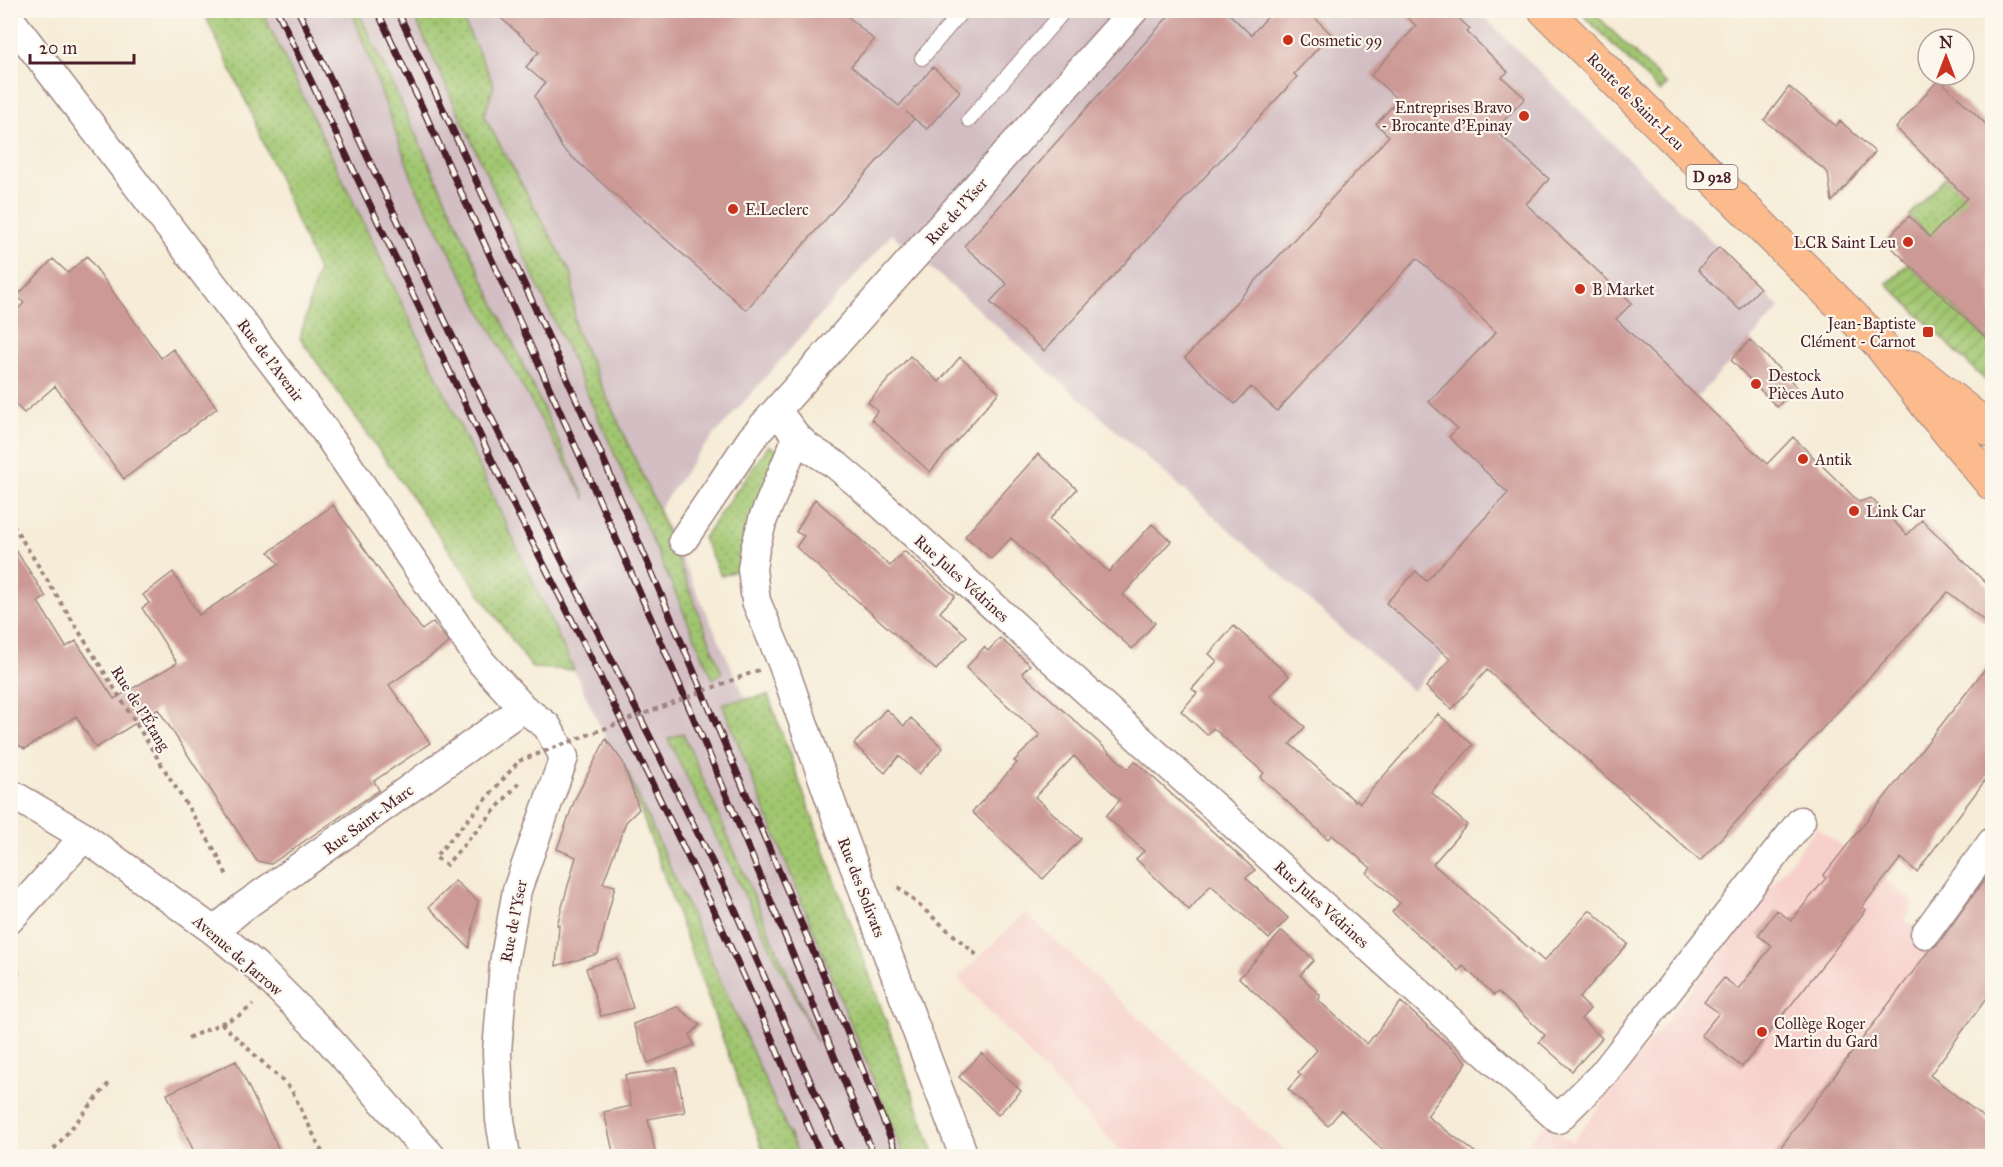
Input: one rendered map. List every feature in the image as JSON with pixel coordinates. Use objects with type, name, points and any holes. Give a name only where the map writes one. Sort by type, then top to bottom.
[{"type":"main road","name":"Route de Saint-Leu","points":[[1545,10],[1879,343],[1992,484]]},
{"type":"main road","name":"Route de Saint-Leu","points":[[1879,343],[1992,431]]},
{"type":"street","name":"Rue de l'Yser","points":[[683,540],[752,438],[1134,10]]},
{"type":"street","name":"Rue de l'Avenir","points":[[10,19],[326,431],[482,663],[523,708]]},
{"type":"street","points":[[777,411],[797,436]]},
{"type":"street","name":"Rue des Solivats","points":[[797,436],[763,519],[754,549],[753,584],[762,617],[783,665],[844,839],[964,1156]]},
{"type":"street","name":"Rue Jules Védrines","points":[[797,436],[809,448],[836,465],[861,486],[1558,1119],[1603,1074],[1801,821]]},
{"type":"street","name":"Rue de l'Yser","points":[[506,1156],[500,1120],[497,1052],[504,963],[517,890],[564,757],[547,726],[523,708]]},
{"type":"street","name":"Rue Saint-Marc","points":[[214,931],[243,907],[523,708]]},
{"type":"street","name":"Avenue de Jarrow","points":[[10,793],[84,837],[214,931],[277,987],[323,1033],[431,1156]]},
{"type":"street","points":[[10,918],[84,837]]},
{"type":"street","points":[[1925,934],[1992,842]]},
{"type":"lane","points":[[922,58],[963,10]]},
{"type":"lane","points":[[969,120],[1065,10]]},
{"type":"path","name":"Rue de l'Étang","points":[[13,525],[216,854],[243,907]]},
{"type":"path","points":[[524,777],[446,865],[435,857],[519,761],[759,670]]},
{"type":"path","points":[[898,886],[979,957]]},
{"type":"path","points":[[188,1038],[240,1015],[277,987]]},
{"type":"path","points":[[221,1023],[291,1089],[324,1156]]},
{"type":"path","points":[[48,1156],[110,1082]]},
{"type":"shaded area","points":[[203,11],[1478,11],[1780,308],[1656,442],[1444,654],[1413,691],[892,234],[696,456],[659,509],[820,861],[928,1156],[765,1156],[623,762],[606,739],[443,390],[382,423],[248,106]]},
{"type":"shaded area","name":"Collège Roger Martin du Gard","points":[[1817,827],[1870,869],[1867,874],[1880,885],[1884,879],[1915,903],[1904,920],[1936,940],[1774,1156],[1518,1156],[1544,1124],[1572,1142]]},
{"type":"shaded area","points":[[1025,913],[1290,1156],[1126,1156],[958,978]]},
{"type":"green space","points":[[203,11],[262,11],[443,389],[574,670],[532,668],[300,338],[318,271],[248,106]]},
{"type":"green space","points":[[352,11],[358,11],[586,500],[497,341],[415,186]]},
{"type":"green space","points":[[412,11],[459,11],[494,85],[484,116],[572,275],[575,328],[658,509],[722,673],[713,679],[608,439]]},
{"type":"green space","points":[[1579,11],[1592,11],[1667,85],[1660,92]]},
{"type":"green space","points":[[1960,162],[1992,192],[1992,231],[1978,217],[1930,237],[1909,216]]},
{"type":"green space","points":[[1908,263],[1992,344],[1992,387],[1887,284]]},
{"type":"green space","points":[[769,445],[788,458],[739,570],[721,576],[703,538]]},
{"type":"green space","points":[[768,695],[935,1156],[904,1156],[722,703]]},
{"type":"green space","points":[[683,733],[817,1042],[668,739]]},
{"type":"green space","points":[[623,762],[799,1156],[765,1156]]},
{"type":"building","name":"E.Leclerc","points":[[492,10],[841,10],[874,40],[851,66],[899,106],[933,67],[960,91],[927,129],[906,112],[914,119],[746,310],[562,148],[535,96],[545,83],[526,67],[539,52]]},
{"type":"building","points":[[1174,10],[1225,10],[1251,35],[1274,10],[1307,10],[1331,34],[1294,74],[1297,77],[1044,351],[990,302],[1007,284],[964,246]]},
{"type":"building","points":[[1400,10],[1450,10],[1470,29],[1467,32],[1508,72],[1502,77],[1525,98],[1495,130],[1549,179],[1526,204],[1632,303],[1616,319],[1767,464],[1793,437],[1859,502],[1871,498],[1907,535],[1922,520],[1992,589],[1992,627],[1948,592],[1700,861],[1487,670],[1452,709],[1426,687],[1450,659],[1386,603],[1416,571],[1426,581],[1508,493],[1449,437],[1457,428],[1429,402],[1496,332],[1417,258],[1277,411],[1251,387],[1235,404],[1185,358],[1389,136],[1376,124],[1398,100],[1371,75],[1416,26]]},
{"type":"building","points":[[1789,87],[1836,126],[1840,121],[1875,152],[1832,202],[1828,173],[1764,120]]},
{"type":"building","points":[[1932,87],[1947,87],[1992,130],[1992,344],[1885,241],[1909,216],[1930,237],[1967,198],[1896,128]]},
{"type":"building","points":[[1719,247],[1760,288],[1740,310],[1698,270]]},
{"type":"building","points":[[87,256],[161,358],[173,349],[217,408],[124,479],[55,386],[24,413],[10,399],[10,317],[24,303],[17,296],[53,259],[68,273]]},
{"type":"building","points":[[1750,340],[1797,387],[1777,407],[1731,360]]},
{"type":"building","points":[[910,356],[939,382],[960,357],[999,392],[930,472],[871,419],[878,411],[868,402]]},
{"type":"building","points":[[1038,454],[1077,489],[1050,519],[1109,572],[1152,524],[1171,541],[1123,595],[1155,623],[1132,649],[1011,538],[991,559],[965,536]]},
{"type":"building","points":[[815,499],[890,566],[904,551],[955,596],[940,612],[967,636],[936,670],[796,547],[804,536],[796,532]]},
{"type":"building","points":[[333,505],[422,630],[433,622],[449,643],[389,685],[430,743],[374,781],[379,790],[271,864],[257,861],[158,709],[96,748],[76,716],[25,749],[10,740],[10,541],[46,597],[38,602],[66,647],[76,641],[114,699],[177,663],[142,608],[149,603],[143,595],[173,572],[199,615],[279,564],[269,552]]},
{"type":"building","points":[[1234,626],[1289,676],[1270,696],[1305,727],[1290,744],[1355,801],[1360,803],[1438,714],[1473,745],[1431,792],[1467,825],[1433,864],[1544,961],[1590,910],[1628,944],[1579,998],[1590,1009],[1581,1019],[1602,1038],[1572,1071],[1539,1042],[1545,1035],[1498,992],[1494,995],[1463,966],[1459,971],[1392,912],[1400,903],[1367,873],[1371,868],[1332,835],[1328,839],[1260,777],[1264,773],[1213,728],[1207,735],[1181,711],[1197,693],[1192,689],[1217,661],[1209,654]]},
{"type":"building","points":[[1000,638],[1030,665],[1022,673],[1128,769],[1135,761],[1255,870],[1246,878],[1288,918],[1269,939],[1211,885],[1189,910],[1136,859],[1144,851],[1106,816],[1120,800],[1074,756],[1035,797],[1081,839],[1043,879],[972,812],[1017,763],[1014,761],[1040,735],[966,668],[984,647],[988,651]]},
{"type":"building","points":[[1992,660],[1992,771],[1917,872],[1901,858],[1862,907],[1866,910],[1742,1067],[1701,1035],[1719,1013],[1704,1002],[1724,978],[1738,989],[1772,946],[1758,935],[1777,910],[1791,921],[1826,878],[1823,876]]},
{"type":"building","points":[[886,709],[904,726],[911,718],[943,748],[919,774],[899,756],[885,773],[854,744]]},
{"type":"building","points":[[606,739],[623,762],[639,809],[626,822],[603,883],[615,886],[598,954],[556,966],[559,925],[557,925],[576,857],[557,849],[575,799]]},
{"type":"building","points":[[1992,869],[1992,991],[1930,1075],[1992,1124],[1992,1156],[1774,1156],[1930,949],[1938,944]]},
{"type":"building","points":[[455,881],[478,901],[469,948],[429,907]]},
{"type":"building","points":[[1282,931],[1314,960],[1300,975],[1320,995],[1319,1001],[1367,1044],[1401,1002],[1467,1062],[1427,1116],[1480,1156],[1389,1156],[1341,1110],[1328,1126],[1288,1089],[1301,1075],[1298,1072],[1317,1050],[1239,978]]},
{"type":"building","points":[[617,958],[633,1008],[601,1016],[586,968]]},
{"type":"building","points":[[677,1007],[700,1025],[690,1035],[694,1045],[648,1063],[633,1024]]},
{"type":"building","points":[[982,1053],[1021,1091],[998,1115],[959,1077]]},
{"type":"building","points":[[236,1061],[282,1156],[196,1156],[167,1094]]},
{"type":"building","points":[[676,1068],[685,1112],[648,1119],[656,1156],[614,1156],[604,1112],[631,1106],[625,1075]]},
{"type":"railway","points":[[277,10],[510,498],[709,900],[772,1039],[821,1156]]},
{"type":"railway","points":[[298,10],[484,403],[727,892],[843,1156]]},
{"type":"railway","points":[[377,10],[634,580],[757,867],[874,1156]]},
{"type":"railway","points":[[397,10],[602,456],[898,1156]]},
{"type":"place","name":"Cosmetic 99","points":[[1288,40]]},
{"type":"place","name":"Entreprises Bravo - Brocante d'Epinay","points":[[1524,116]]},
{"type":"place","name":"E.Leclerc","points":[[733,209]]},
{"type":"place","name":"LCR Saint Leu","points":[[1908,242]]},
{"type":"place","name":"B Market","points":[[1580,289]]},
{"type":"place","name":"Jean-Baptiste Clément - Carnot","points":[[1928,332]]},
{"type":"place","name":"Destock Pièces Auto","points":[[1756,384]]},
{"type":"place","name":"Antik","points":[[1803,459]]},
{"type":"place","name":"Link Car","points":[[1854,511]]},
{"type":"place","name":"Collège Roger Martin du Gard","points":[[1762,1032]]}]
